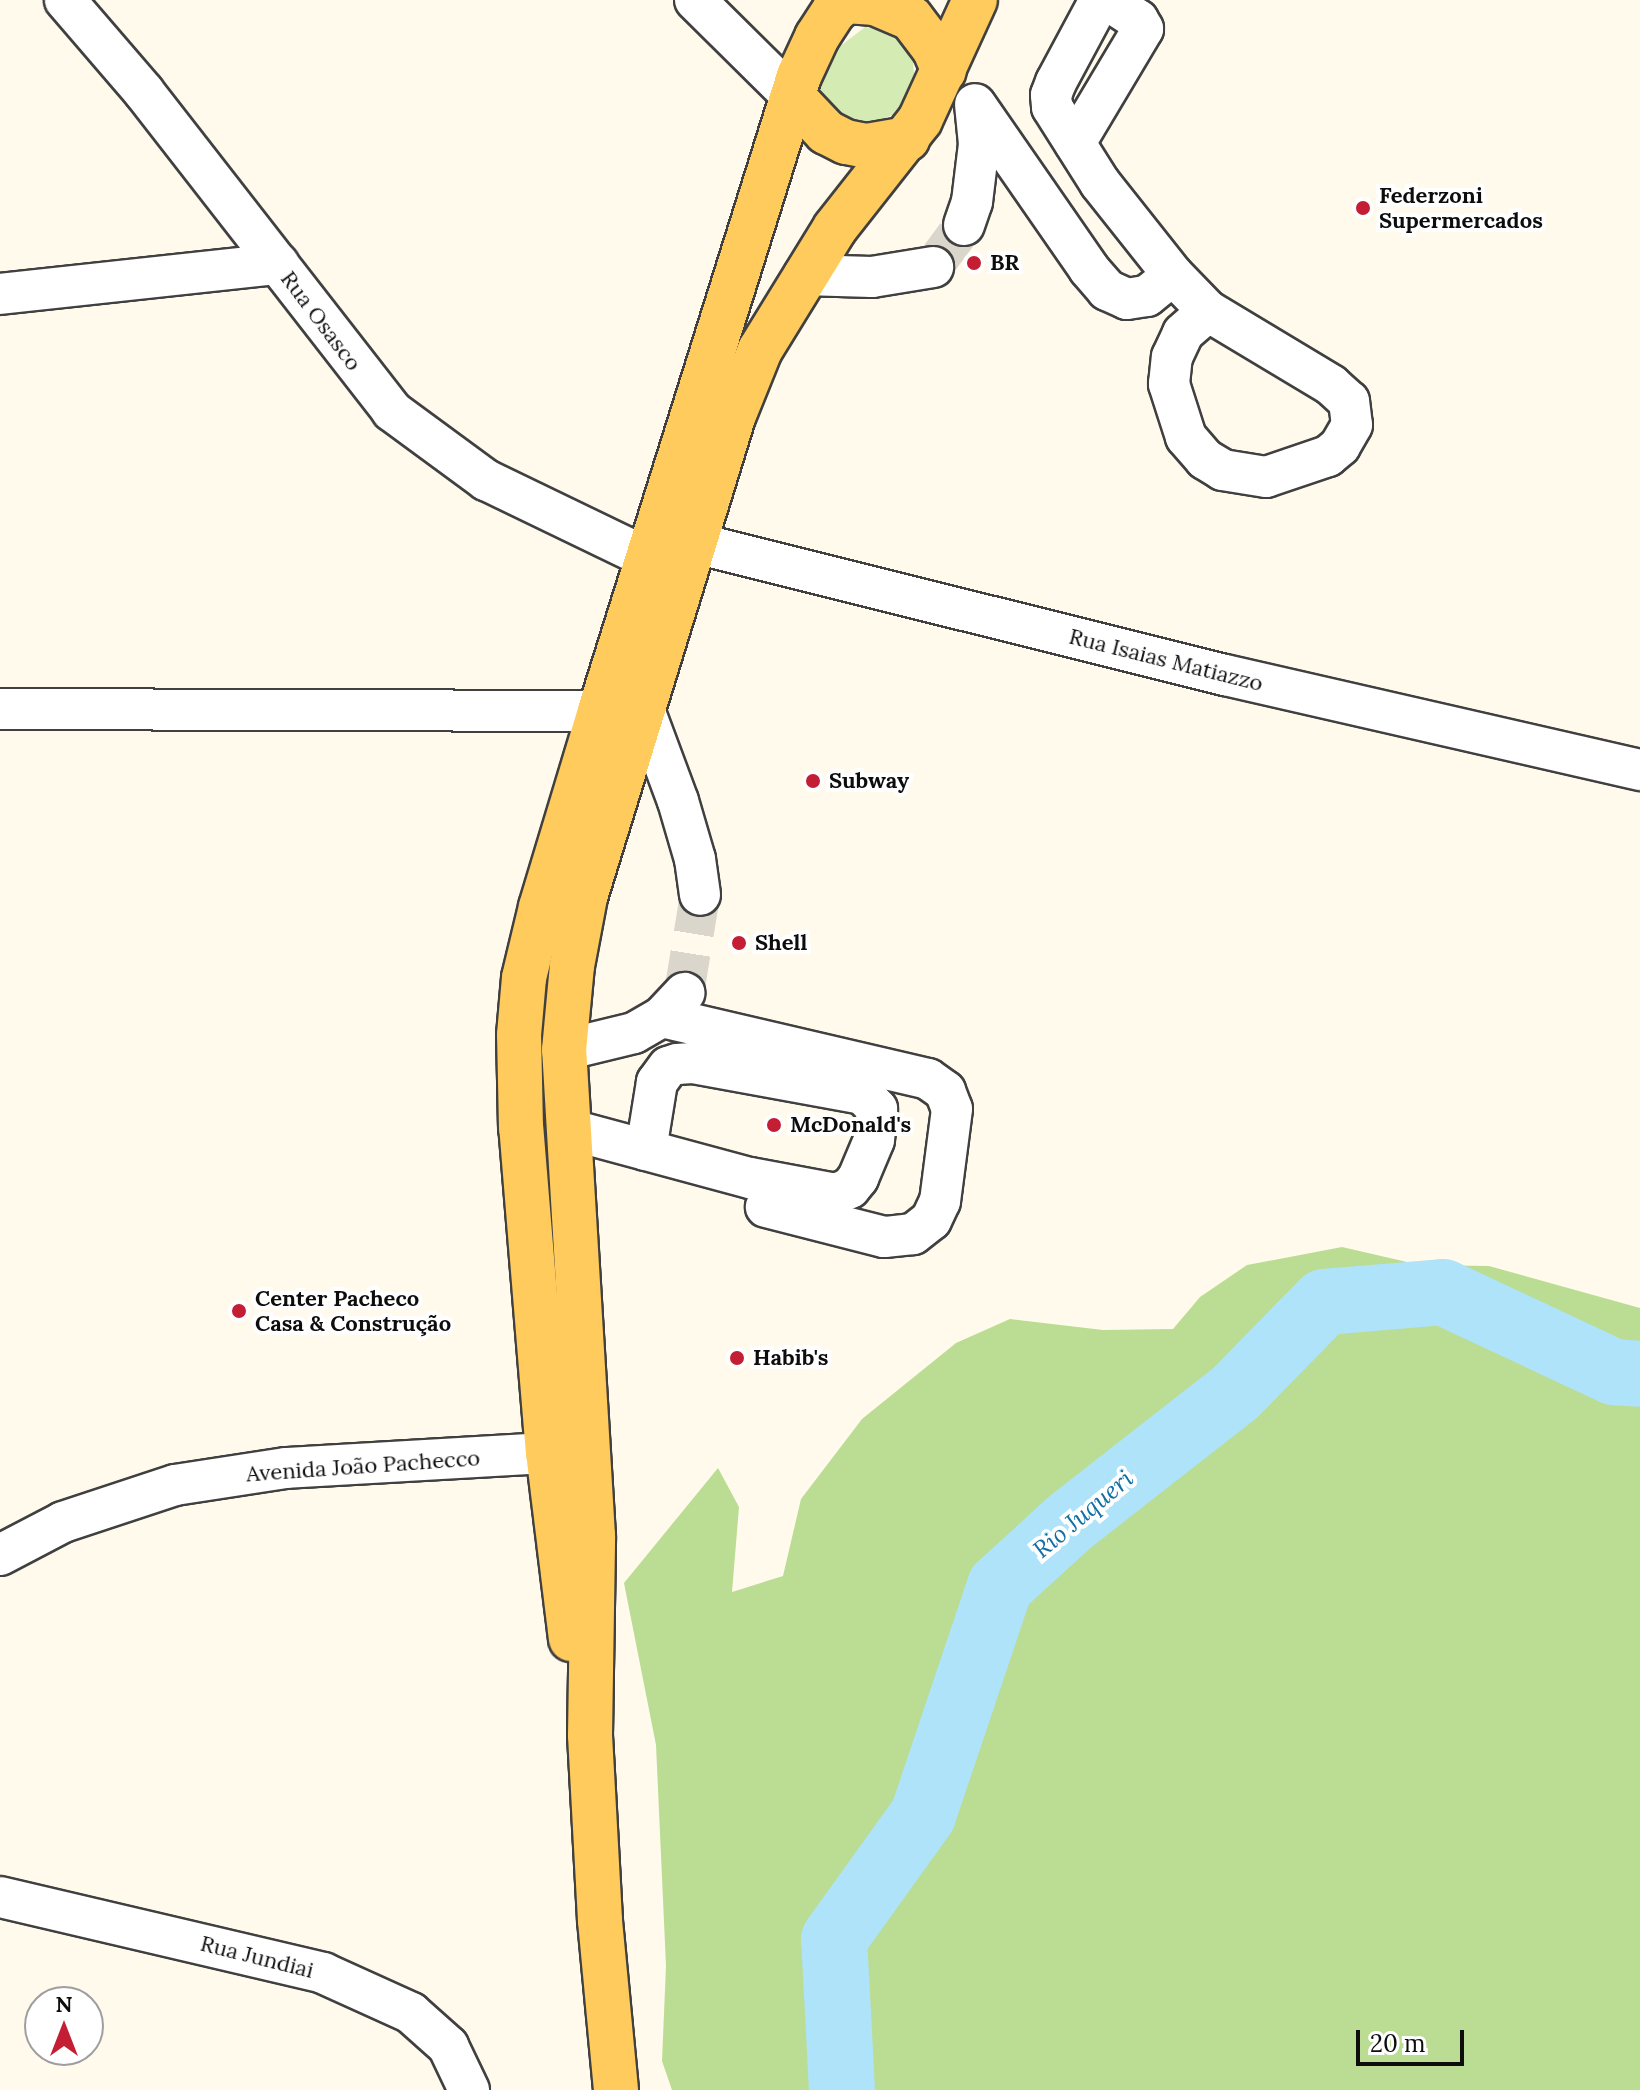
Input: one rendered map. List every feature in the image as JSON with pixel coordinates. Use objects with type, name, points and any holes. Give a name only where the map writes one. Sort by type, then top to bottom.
[{"type":"main road","points":[[590,1735],[572,1644],[548,1453],[521,1128],[519,1035],[524,978],[541,907],[600,711],[806,56],[834,11],[846,0],[875,3],[911,18],[934,48],[944,71]]},
{"type":"main road","points":[[616,2090],[603,1963],[590,1735],[593,1536],[564,1050],[572,966],[585,897],[733,417],[754,363],[804,275],[835,228],[907,139],[944,71],[975,0]]},
{"type":"main road","points":[[794,98],[826,132],[846,142],[867,146],[907,139]]},
{"type":"street","name":"Rua Osasco","points":[[65,0],[144,92],[392,411],[486,480],[647,558]]},
{"type":"street","points":[[695,0],[794,98]]},
{"type":"street","points":[[832,0],[846,0]]},
{"type":"street","points":[[1100,0],[1051,95],[1052,107],[1100,183],[1173,275],[1208,311],[1331,385],[1349,401],[1352,425],[1340,446],[1328,456],[1266,477],[1223,470],[1205,459],[1186,437],[1169,384],[1172,357],[1183,333],[1208,311]]},
{"type":"street","points":[[1075,143],[1143,29],[1138,20],[1107,0]]},
{"type":"street","points":[[944,71],[977,107],[1089,269],[1107,290],[1127,299],[1147,296],[1173,275]]},
{"type":"street","points":[[964,225],[972,202],[979,144],[977,107]]},
{"type":"street","points":[[0,294],[278,264]]},
{"type":"street","points":[[804,275],[872,277],[933,267]]},
{"type":"street","name":"Rua Isaias Matiazzo","points":[[695,543],[1225,675],[1640,770]]},
{"type":"street","points":[[643,707],[678,801],[695,859],[700,895]]},
{"type":"street","points":[[0,709],[600,711]]},
{"type":"street","points":[[564,1050],[634,1033],[673,1005],[928,1079],[945,1091],[952,1109],[940,1201],[931,1220],[913,1234],[884,1237],[782,1214],[765,1207],[755,1195],[750,1178]]},
{"type":"street","points":[[568,1129],[646,1150],[750,1178],[824,1195],[850,1188],[858,1178],[874,1140],[877,1109],[874,1102],[863,1094],[692,1063],[677,1064],[661,1073],[657,1082],[646,1150]]},
{"type":"street","name":"Avenida João Pachecco","points":[[0,1555],[63,1522],[175,1485],[286,1468],[548,1453]]},
{"type":"street","name":"Rua Jundiai","points":[[0,1897],[323,1973],[411,2013],[448,2046],[469,2090]]},
{"type":"green space","points":[[865,27],[893,32],[912,48],[914,74],[897,113],[859,129],[828,119],[816,84],[834,51]]},
{"type":"green space","points":[[1342,1247],[1420,1265],[1489,1266],[1640,1308],[1640,2090],[672,2090],[662,2061],[666,1966],[656,1745],[624,1583],[718,1468],[739,1507],[732,1592],[783,1576],[801,1499],[862,1419],[956,1343],[1010,1319],[1103,1330],[1173,1329],[1200,1297],[1247,1265]]},
{"type":"waterway","name":"Rio Juqueri","points":[[842,2090],[834,1939],[923,1815],[1000,1586],[1070,1522],[1235,1393],[1324,1302],[1443,1292],[1614,1372],[1640,1374]]},
{"type":"tunnel","points":[[933,267],[964,225]]},
{"type":"tunnel","points":[[684,993],[700,895]]},
{"type":"place","name":"Federzoni Supermercados","points":[[1363,208]]},
{"type":"place","name":"BR","points":[[974,263]]},
{"type":"place","name":"Subway","points":[[813,781]]},
{"type":"place","name":"Shell","points":[[739,943]]},
{"type":"place","name":"McDonald's","points":[[774,1125]]},
{"type":"place","name":"Center Pacheco Casa & Construção","points":[[239,1311]]},
{"type":"place","name":"Habib's","points":[[737,1358]]}]
